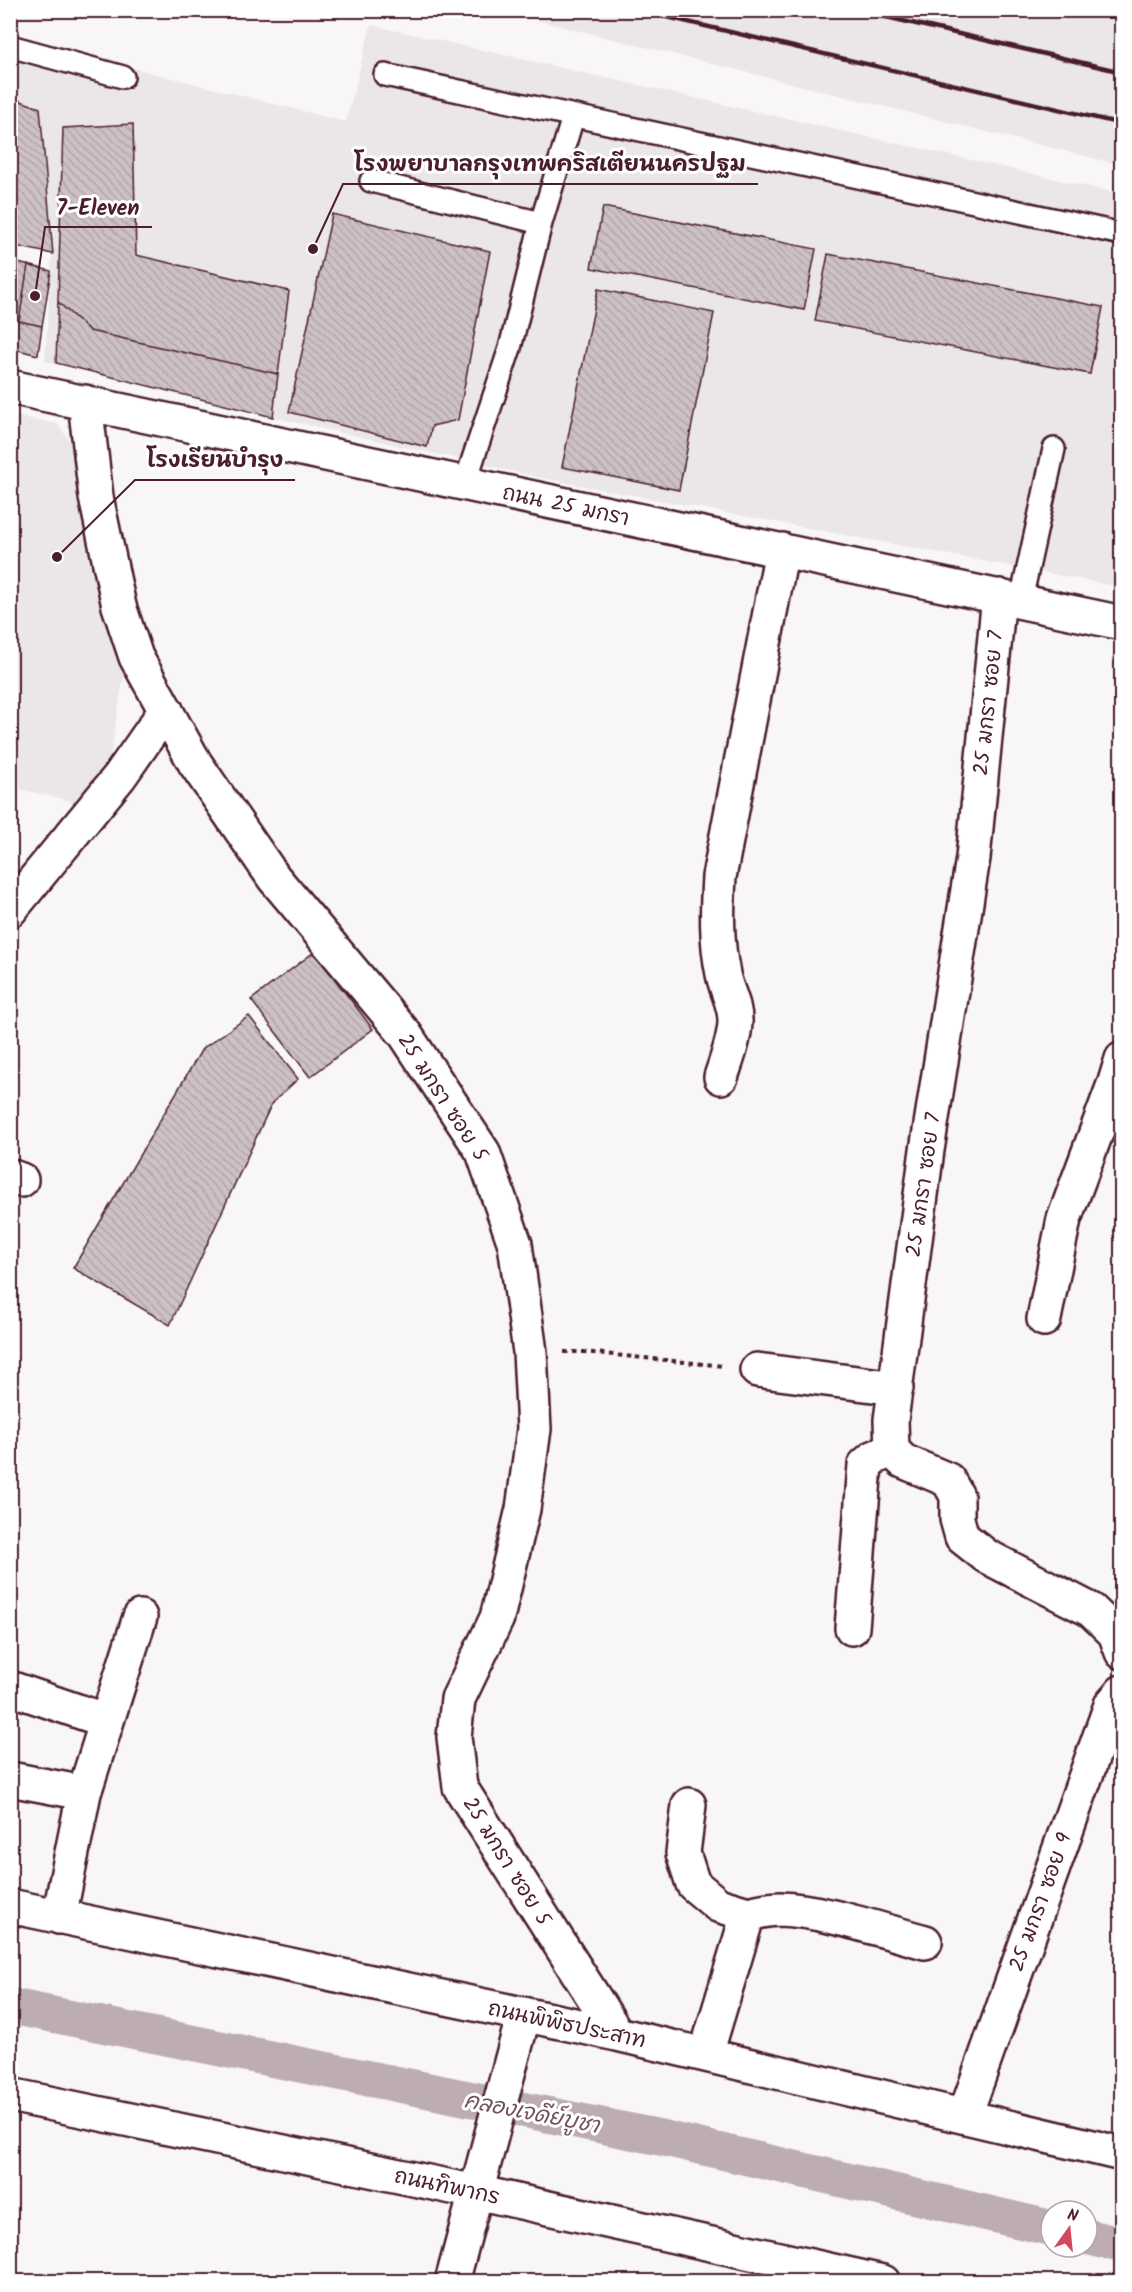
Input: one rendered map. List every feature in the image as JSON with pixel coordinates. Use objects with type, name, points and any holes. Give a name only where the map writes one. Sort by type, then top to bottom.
[{"type":"street","name":"ถนน 25 มกรา","points":[[10,387],[1122,623]]},
{"type":"street","name":"25 มกรา ซอย 5","points":[[85,402],[96,497],[119,606],[136,657],[195,764],[274,878],[405,1034],[483,1152],[515,1244],[530,1352],[534,1429],[523,1509],[497,1618],[458,1699],[454,1737],[457,1764],[460,1787],[617,2034]]},
{"type":"street","points":[[721,1077],[733,1041],[736,1021],[733,1000],[724,981],[718,948],[716,915],[719,877],[782,550]]},
{"type":"street","name":"25 มกรา ซอย 7","points":[[892,1450],[891,1420],[927,1150],[973,858],[1010,598]]},
{"type":"street","points":[[10,910],[120,776],[166,710]]},
{"type":"street","points":[[1044,1319],[1064,1219],[1122,1059]]},
{"type":"street","points":[[757,1370],[896,1388]]},
{"type":"street","points":[[852,1628],[865,1465],[873,1458],[892,1450],[903,1461],[948,1480],[957,1496],[957,1519],[962,1537],[992,1559],[1091,1610],[1115,1633],[1122,1652]]},
{"type":"street","points":[[59,1917],[84,1793],[140,1617]]},
{"type":"street","points":[[10,1688],[107,1721]]},
{"type":"street","name":"25 มกรา ซอย 9","points":[[964,2115],[1111,1705],[1122,1692]]},
{"type":"street","points":[[10,1779],[84,1793]]},
{"type":"street","points":[[689,1805],[683,1853],[693,1884],[718,1905],[748,1914],[778,1909],[798,1911],[844,1920],[925,1942]]},
{"type":"street","name":"ถนนพิพิธประสาท","points":[[10,1906],[617,2034],[1122,2154]]},
{"type":"street","points":[[706,2054],[748,1914]]},
{"type":"street","points":[[452,2282],[524,2014]]},
{"type":"street","name":"ถนนทิพากร","points":[[10,2095],[476,2192],[803,2273],[883,2282]]},
{"type":"lane","points":[[10,46],[123,77]]},
{"type":"lane","points":[[385,75],[1122,234]]},
{"type":"lane","points":[[465,483],[510,348],[541,223],[573,117]]},
{"type":"lane","points":[[370,181],[541,223]]},
{"type":"lane","points":[[1010,598],[1054,449]]},
{"type":"path","points":[[530,1352],[584,1352],[757,1370]]},
{"type":"shaded area","points":[[500,11],[1085,11],[1121,19],[1121,165]]},
{"type":"shaded area","points":[[371,25],[1121,194],[1121,587],[542,478],[273,417],[45,361],[52,254],[11,245],[10,37],[346,122]]},
{"type":"shaded area","points":[[10,415],[58,424],[95,479],[110,635],[125,667],[109,764],[76,802],[11,787]]},
{"type":"building","points":[[10,97],[40,108],[53,254],[10,245]]},
{"type":"building","points":[[133,124],[136,255],[289,291],[278,374],[90,331],[58,302],[63,128]]},
{"type":"building","points":[[603,207],[816,249],[804,310],[591,268]]},
{"type":"building","points":[[332,214],[490,251],[458,420],[432,426],[427,447],[289,412]]},
{"type":"building","points":[[828,254],[1103,307],[1090,374],[815,321]]},
{"type":"building","points":[[10,261],[51,271],[42,326],[10,319]]},
{"type":"building","points":[[28,265],[51,271],[42,326],[19,321]]},
{"type":"building","points":[[598,289],[714,313],[679,490],[562,467]]},
{"type":"building","points":[[58,302],[90,331],[278,374],[273,417],[56,363]]},
{"type":"building","points":[[10,319],[42,326],[38,355],[10,348]]},
{"type":"building","points":[[314,952],[373,1029],[310,1077],[251,1000]]},
{"type":"building","points":[[249,1016],[298,1079],[272,1103],[170,1325],[73,1268],[202,1049]]},
{"type":"waterway","name":"คลองเจดีย์บูชา","points":[[10,2006],[663,2138],[1039,2225]]},
{"type":"waterway","name":"คลองเจดีย์บูชา","points":[[1099,2240],[1122,2245]]},
{"type":"railway","points":[[637,10],[1122,124]]},
{"type":"railway","points":[[856,10],[1122,72]]},
{"type":"place","name":"โรงพยาบาลกรุงเทพคริสเตียนนครปฐม","points":[[313,249]]},
{"type":"place","name":"7-Eleven","points":[[35,296]]},
{"type":"place","name":"โรงเรียนบำรุง","points":[[57,557]]}]
